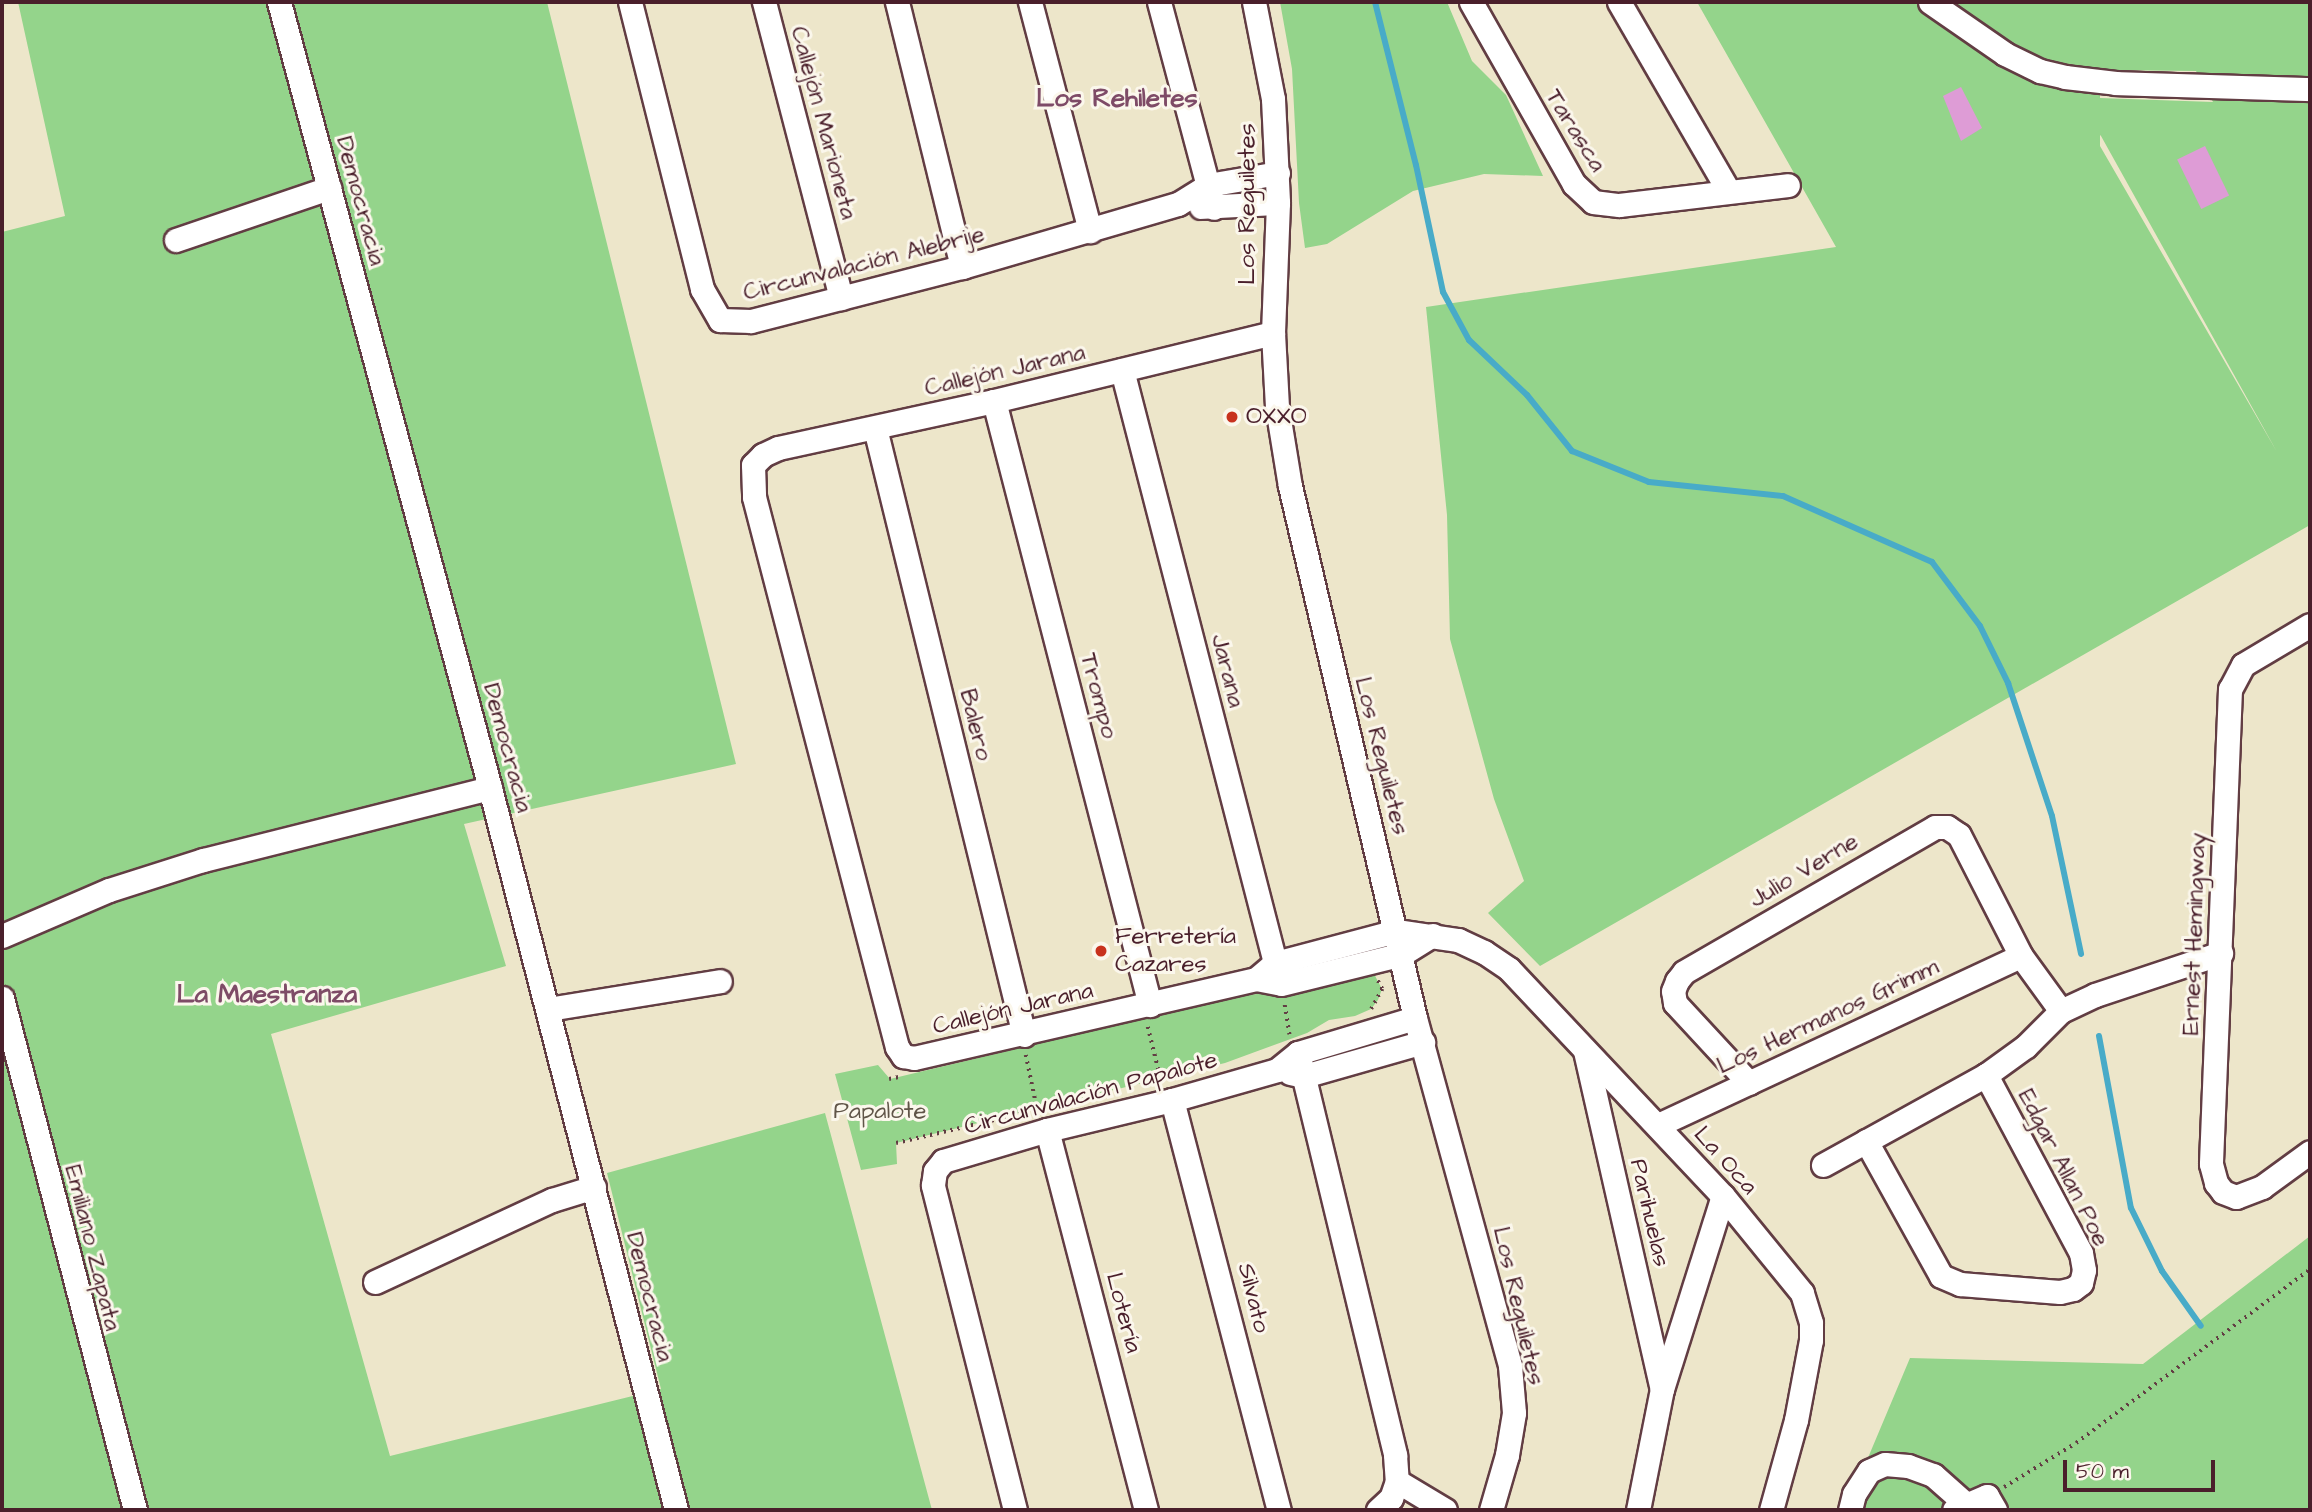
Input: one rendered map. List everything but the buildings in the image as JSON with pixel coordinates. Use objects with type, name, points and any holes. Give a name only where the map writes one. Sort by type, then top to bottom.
[{"type":"street","name":"Democracia","points":[[279,2],[490,788],[676,1510]]},
{"type":"street","name":"Circunvalación Alebrije","points":[[630,2],[702,289],[720,320],[743,322],[962,267],[1178,204],[1208,185]]},
{"type":"street","name":"Callejón Marioneta","points":[[764,2],[841,298]]},
{"type":"street","points":[[897,2],[962,267]]},
{"type":"street","points":[[1030,2],[1090,231]]},
{"type":"street","points":[[1159,2],[1214,208]]},
{"type":"street","name":"Los Reguiletes","points":[[1254,2],[1273,99],[1278,173],[1273,333],[1277,407],[1290,486],[1415,1018],[1510,1366],[1514,1413],[1507,1455],[1491,1510]]},
{"type":"street","name":"Tarasca","points":[[1471,2],[1574,184],[1593,202],[1619,205],[1788,185]]},
{"type":"street","points":[[1619,2],[1728,190]]},
{"type":"street","points":[[1930,2],[2005,54],[2040,71],[2065,77],[2129,84],[2310,89]]},
{"type":"street","points":[[1208,185],[1278,173]]},
{"type":"street","points":[[176,240],[329,187]]},
{"type":"street","name":"Circunvalación Alebrije","points":[[1178,204],[1214,208],[1278,203]]},
{"type":"street","name":"Callejón Jarana","points":[[1273,333],[994,401],[778,448],[763,455],[753,465],[754,497],[903,1066],[914,1058],[1024,1035],[1278,974],[1402,954]]},
{"type":"street","name":"Jarana","points":[[1122,370],[1278,974]]},
{"type":"street","name":"Trompo","points":[[994,401],[1150,1005]]},
{"type":"street","name":"Balero","points":[[875,428],[1024,1035]]},
{"type":"street","name":"Ernest Hemingway","points":[[2310,625],[2243,665],[2234,677],[2230,689],[2211,1164],[2223,1192],[2236,1196],[2255,1190],[2310,1152]]},
{"type":"street","points":[[2,936],[108,890],[203,860],[490,788]]},
{"type":"street","name":"Julio Verne","points":[[1749,1083],[1675,1003],[1673,991],[1677,981],[1684,972],[1922,831],[1947,827],[1959,835],[2021,956]]},
{"type":"street","name":"Callejón Jarana","points":[[1278,974],[1396,931]]},
{"type":"street","name":"La Oca","points":[[1396,931],[1458,940],[1484,951],[1510,969],[1723,1196],[1802,1293],[1811,1323],[1808,1364],[1771,1510]]},
{"type":"street","points":[[1402,954],[1432,935]]},
{"type":"street","points":[[1823,1165],[1986,1075],[2025,1046],[2061,1011],[2095,995],[2221,953]]},
{"type":"street","points":[[2021,956],[2061,1011]]},
{"type":"street","name":"Los Hermanos Grimm","points":[[1658,1125],[2021,956]]},
{"type":"street","points":[[548,1009],[720,981]]},
{"type":"street","name":"Emiliano Zapata","points":[[2,998],[135,1510]]},
{"type":"street","points":[[1378,1510],[1391,1497],[1397,1481],[1395,1455],[1298,1045],[1415,1018]]},
{"type":"street","points":[[1304,1076],[1423,1042]]},
{"type":"street","name":"Circunvalación Papalote","points":[[1277,1070],[1298,1045]]},
{"type":"street","name":"Parihuelas","points":[[1584,1049],[1662,1389]]},
{"type":"street","name":"Circunvalación Papalote","points":[[1015,1510],[933,1185],[935,1171],[943,1161],[1042,1120],[1172,1100],[1277,1070],[1304,1076]]},
{"type":"street","name":"Edgar Allan Poe","points":[[1866,1141],[1941,1276],[1960,1284],[2060,1292],[2073,1289],[2081,1283],[2084,1270],[2081,1254],[1986,1075]]},
{"type":"street","name":"Silvato","points":[[1172,1100],[1279,1510]]},
{"type":"street","name":"Lotería","points":[[1042,1120],[1146,1510]]},
{"type":"street","points":[[375,1282],[552,1200],[594,1187]]},
{"type":"street","name":"Parihuelas","points":[[1638,1510],[1662,1389],[1723,1196]]},
{"type":"street","points":[[1850,1510],[1854,1494],[1869,1471],[1885,1464],[1908,1466],[1933,1475],[1976,1505]]},
{"type":"street","points":[[1397,1481],[1445,1510]]},
{"type":"path","points":[[1363,1013],[1378,1000],[1382,989],[1373,972]]},
{"type":"path","points":[[1278,974],[1291,1040],[1298,1045]]},
{"type":"path","points":[[1150,1005],[1146,1018],[1172,1100]]},
{"type":"path","points":[[1024,1035],[1042,1120]]},
{"type":"path","points":[[889,1079],[903,1066]]},
{"type":"path","points":[[1148,1082],[1163,1078]]},
{"type":"path","points":[[1042,1120],[1048,1107]]},
{"type":"path","points":[[896,1143],[1023,1113]]},
{"type":"path","points":[[1976,1505],[2076,1443],[2310,1269]]},
{"type":"green space","points":[[18,2],[547,2],[736,764],[464,824],[506,966],[271,1034],[390,1456],[661,1389],[607,1173],[825,1113],[932,1510],[2,1510],[2,232],[65,216]]},
{"type":"green space","points":[[1280,2],[1447,2],[1472,61],[1506,95],[1543,176],[1484,174],[1413,191],[1327,244],[1305,248],[1299,203],[1292,69]]},
{"type":"green space","points":[[1697,2],[2310,2],[2310,525],[1540,966],[1488,913],[1524,881],[1494,799],[1450,639],[1447,515],[1426,307],[1836,247]],"holes":[[[2100,70],[2196,71],[2213,102],[2100,98]],[[2101,136],[2277,452],[2100,146]]]},
{"type":"green space","name":"Papalote","points":[[1373,972],[1382,989],[1378,1000],[1371,1009],[1355,1016],[1329,1020],[1307,1033],[1225,1063],[896,1143],[897,1164],[861,1170],[835,1074],[878,1065],[890,1079],[1237,996],[1315,988]]},
{"type":"green space","points":[[2310,1236],[2310,1510],[1846,1510],[1910,1358],[2143,1364]]},
{"type":"waterway","points":[[1375,2],[1416,165],[1443,292],[1469,340],[1527,395],[1572,451],[1649,482],[1783,496],[1932,562],[1980,626],[2008,683],[2052,816],[2081,954]]},
{"type":"waterway","points":[[2099,1036],[2131,1208],[2162,1271],[2201,1326]]},
{"type":"place","name":"OXXO","points":[[1232,417]]},
{"type":"place","name":"Ferretería Cazares","points":[[1101,951]]},
{"type":"district","name":"Los Rehiletes","points":[[1117,99]]},
{"type":"district","name":"La Maestranza","points":[[267,995]]}]
